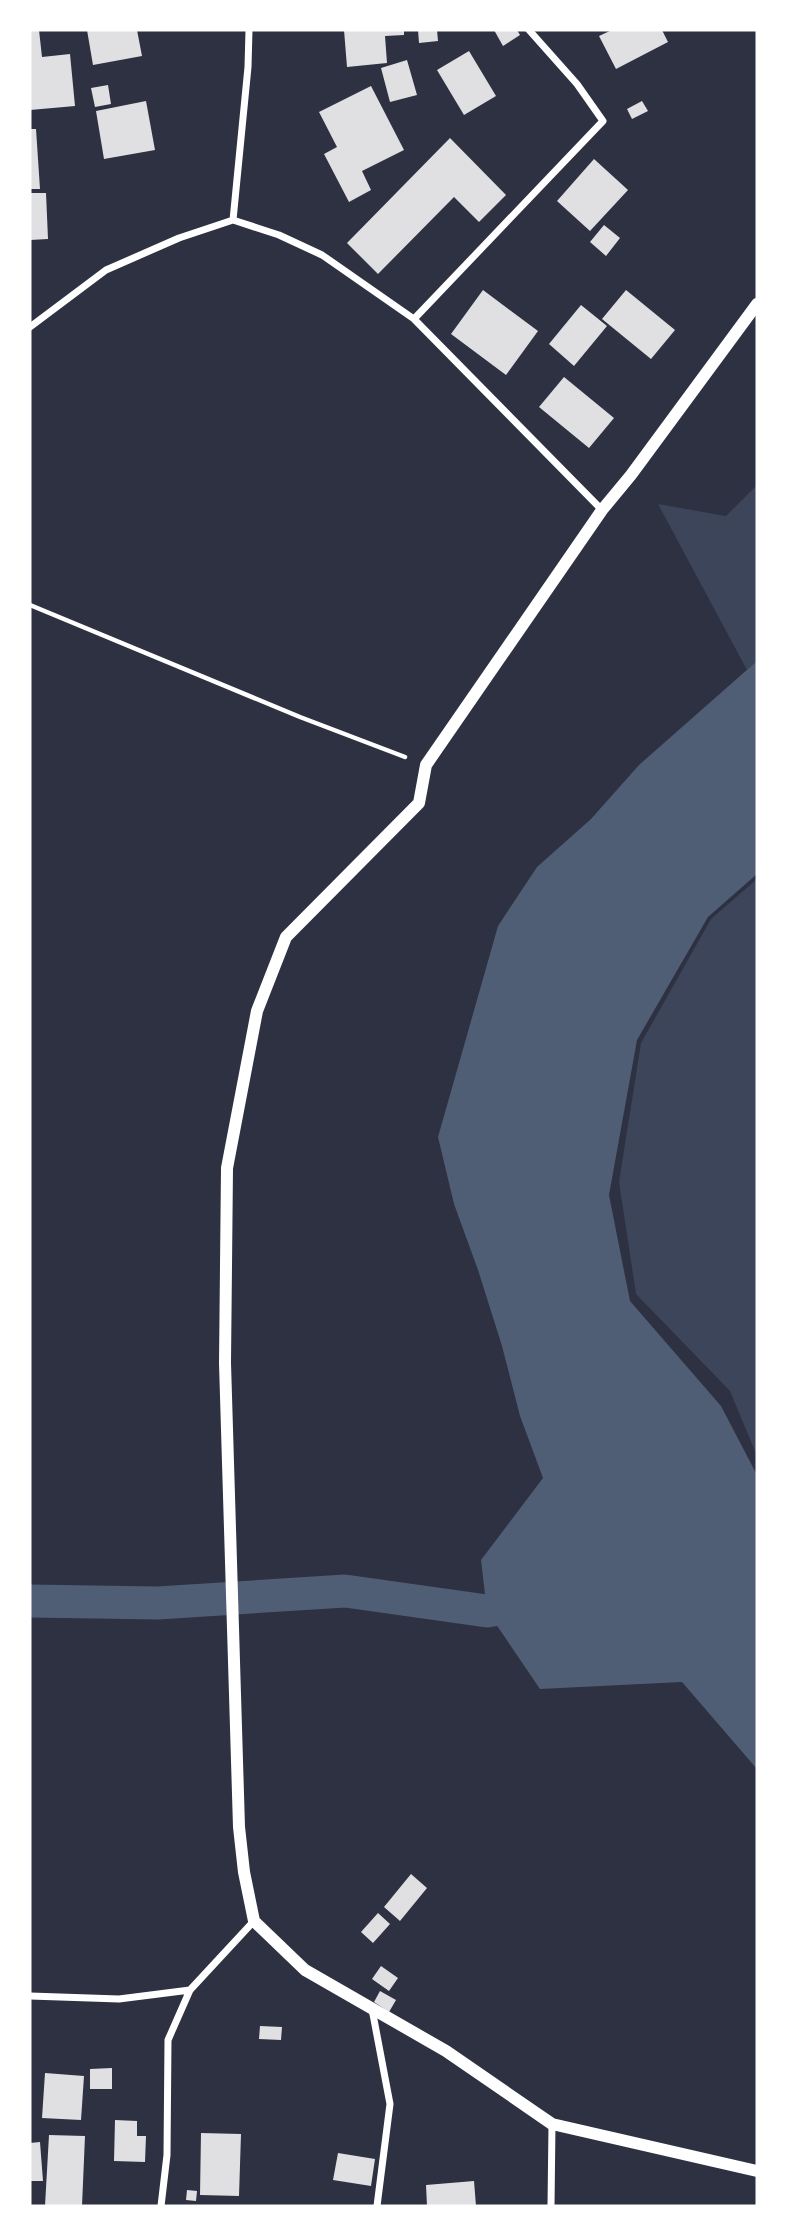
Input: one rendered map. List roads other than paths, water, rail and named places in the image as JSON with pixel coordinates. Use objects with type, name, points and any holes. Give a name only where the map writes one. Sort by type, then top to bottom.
[{"type":"street","points":[[233,220],[248,67],[249,30]]},
{"type":"street","points":[[414,319],[603,121],[577,84],[529,30]]},
{"type":"street","points":[[30,327],[106,270],[178,238],[233,220],[279,235],[321,255],[414,319],[602,510]]},
{"type":"street","points":[[757,303],[631,475],[602,510],[426,765],[419,803],[286,937],[257,1011],[227,1168],[225,1363],[239,1827],[243,1872],[254,1921],[305,1970],[446,2051],[552,2123],[757,2171]]},
{"type":"street","points":[[161,2206],[167,2155],[168,2040],[190,1990],[254,1921]]},
{"type":"street","points":[[30,1996],[119,1999],[190,1990]]},
{"type":"street","points":[[372,2009],[390,2104],[377,2206]]},
{"type":"street","points":[[551,2206],[552,2123]]},
{"type":"waterway","points":[[30,1601],[158,1603],[345,1591],[487,1611],[532,1604]]}]
